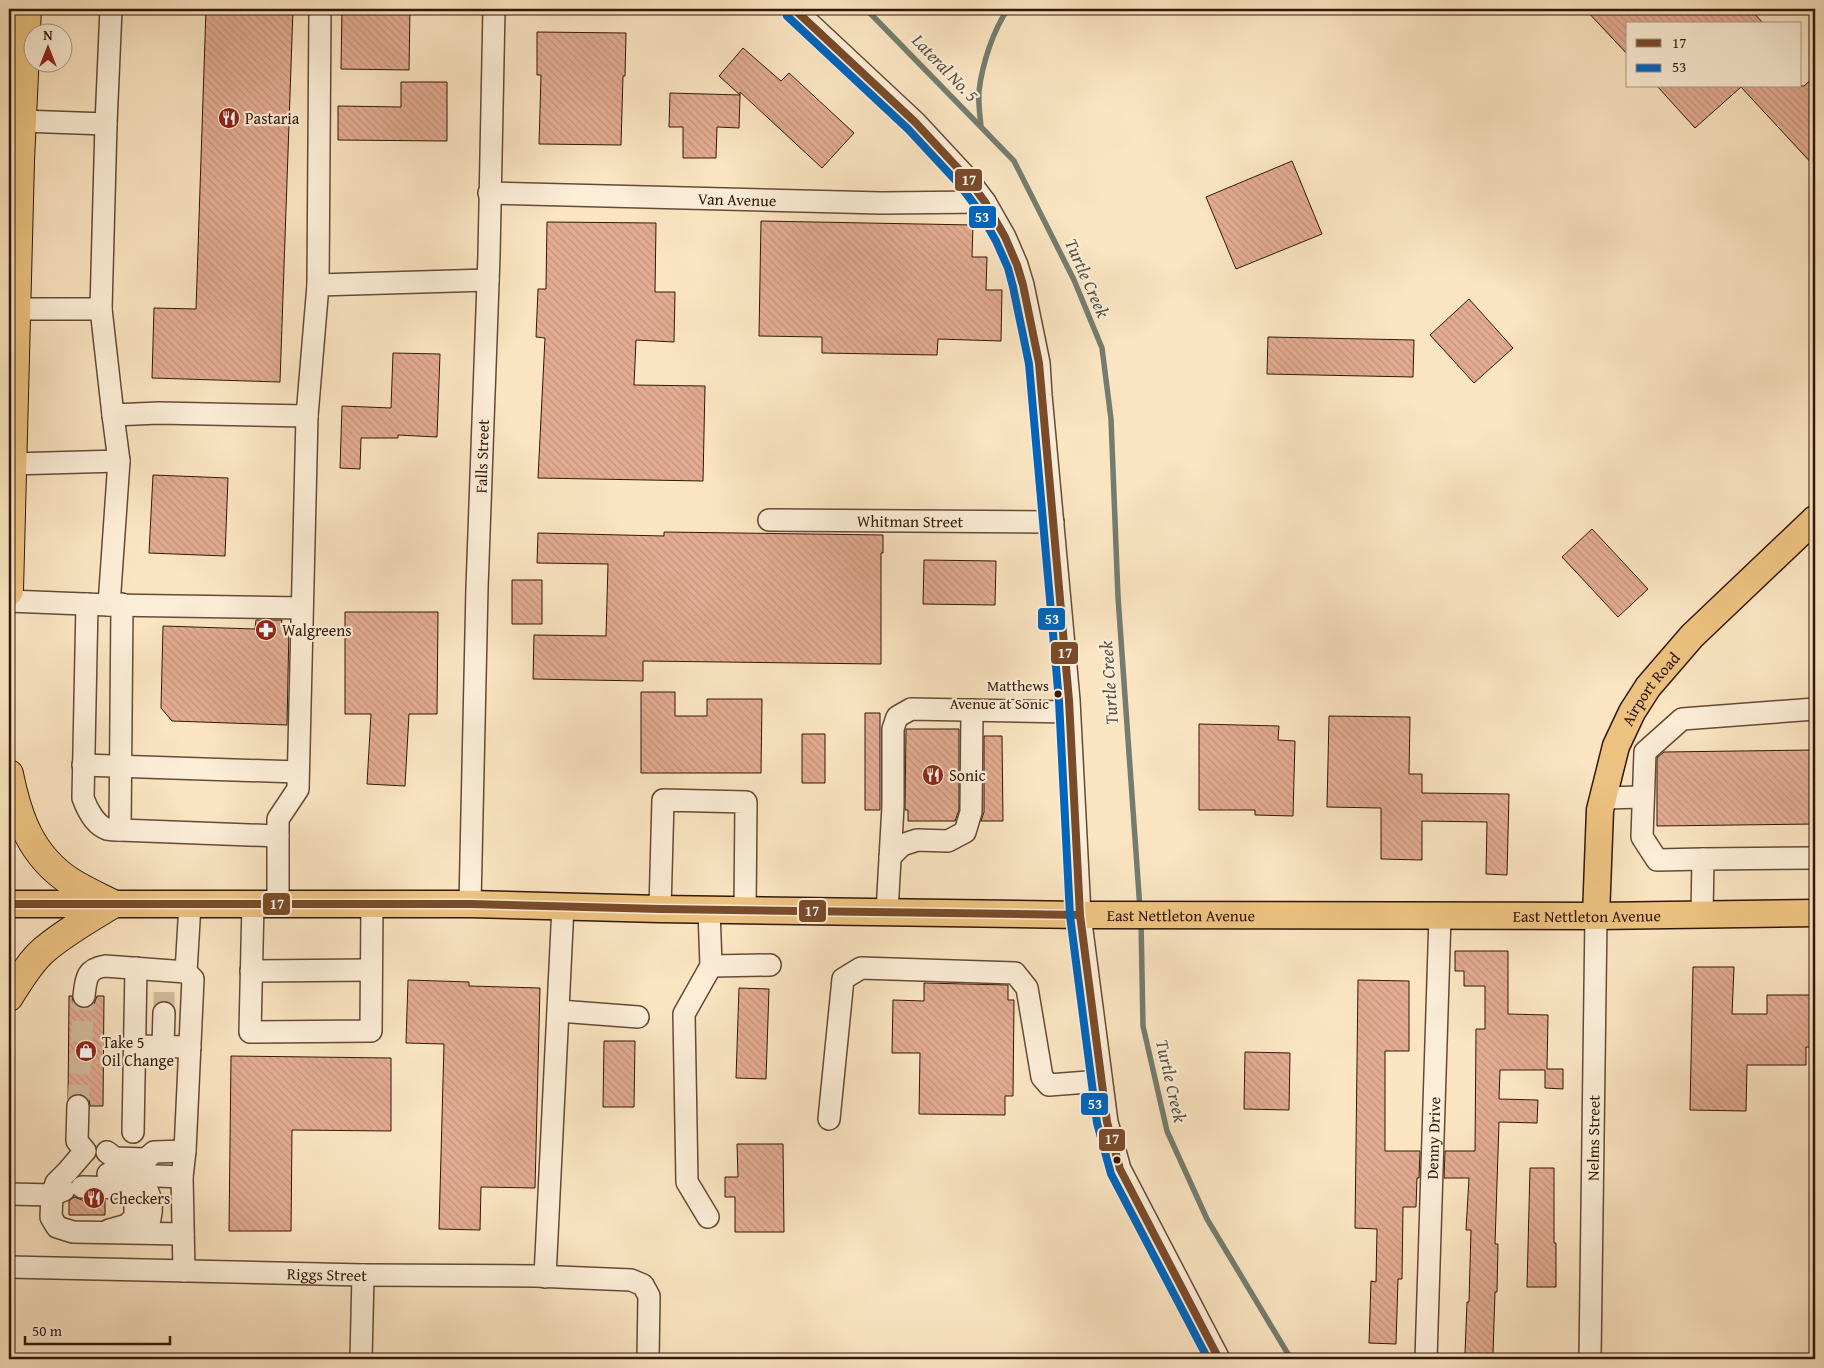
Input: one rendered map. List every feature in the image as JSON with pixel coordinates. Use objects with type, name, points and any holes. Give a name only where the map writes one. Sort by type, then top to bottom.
[{"type":"highway","points":[[9,591],[14,161],[21,121],[21,13]]},
{"type":"highway","points":[[9,774],[16,806],[26,832],[45,860],[71,882],[113,904]]},
{"type":"highway","points":[[9,997],[20,979],[43,951],[71,929],[113,904]]},
{"type":"main road","name":"Airport Road","points":[[1596,916],[1600,810],[1616,746],[1632,712],[1648,687],[1692,636],[1815,519]]},
{"type":"main road","name":"East Nettleton Avenue","points":[[9,904],[470,904],[745,911],[1080,915],[1596,916],[1815,913]]},
{"type":"street","points":[[111,9],[101,309],[118,461],[116,605],[121,765],[120,830]]},
{"type":"street","points":[[320,9],[318,285],[307,416],[298,789],[278,819],[278,836],[251,971],[250,1032],[371,1031],[372,904]]},
{"type":"street","name":"Falls Street","points":[[470,904],[494,9]]},
{"type":"street","points":[[794,9],[915,122],[967,178],[985,202],[1005,237],[1017,265],[1033,330],[1041,380],[1069,712],[1080,915],[1107,1122],[1120,1168],[1219,1359]]},
{"type":"street","points":[[21,121],[106,124]]},
{"type":"street","name":"Van Avenue","points":[[489,193],[881,203],[985,202]]},
{"type":"street","points":[[318,285],[488,280]]},
{"type":"street","points":[[13,304],[101,309]]},
{"type":"street","points":[[113,415],[159,413],[307,416]]},
{"type":"street","points":[[11,464],[118,461]]},
{"type":"street","name":"Whitman Street","points":[[769,520],[1053,522]]},
{"type":"street","points":[[9,600],[116,605],[302,608]]},
{"type":"street","points":[[87,604],[83,798],[87,810],[107,829],[278,836]]},
{"type":"street","points":[[887,912],[893,806],[893,728],[897,717],[911,709],[1069,712]]},
{"type":"street","points":[[1815,709],[1682,719],[1645,752],[1642,797],[1642,837],[1657,860],[1815,858]]},
{"type":"street","points":[[890,856],[902,845],[917,840],[948,841],[965,832],[971,812],[972,710]]},
{"type":"street","points":[[84,764],[298,772]]},
{"type":"street","points":[[1603,798],[1642,797]]},
{"type":"street","points":[[660,909],[663,800],[672,800],[746,802],[745,911]]},
{"type":"street","points":[[1702,914],[1703,860]]},
{"type":"street","points":[[186,972],[190,904]]},
{"type":"street","points":[[545,1277],[563,906]]},
{"type":"street","points":[[708,1217],[687,1182],[684,1014],[711,966],[709,910]]},
{"type":"street","name":"Denny Drive","points":[[1426,1359],[1440,916]]},
{"type":"street","name":"Nelms Street","points":[[1590,1359],[1596,916]]},
{"type":"street","points":[[711,966],[770,965]]},
{"type":"street","points":[[84,996],[86,978],[95,968],[105,966],[136,968],[164,980],[186,972]]},
{"type":"street","points":[[134,1132],[136,968]]},
{"type":"street","points":[[830,1119],[842,979],[861,968],[1015,973],[1028,988],[1042,1077],[1049,1085],[1101,1081]]},
{"type":"street","points":[[251,971],[371,970]]},
{"type":"street","points":[[184,1272],[182,1177],[194,979],[186,972]]},
{"type":"street","points":[[559,1011],[638,1017]]},
{"type":"street","points":[[163,1046],[164,1013]]},
{"type":"street","points":[[134,1046],[190,1047]]},
{"type":"street","points":[[78,1106],[77,1141],[84,1151]]},
{"type":"street","points":[[84,1151],[107,1152],[115,1158],[146,1159],[154,1152],[185,1151]]},
{"type":"street","points":[[84,1151],[51,1218],[57,1227],[73,1232],[183,1234]]},
{"type":"street","points":[[9,1194],[68,1186],[182,1177]]},
{"type":"street","points":[[68,1186],[128,1188],[134,1196],[134,1218],[127,1225],[99,1232]]},
{"type":"street","name":"Riggs Street","points":[[9,1267],[631,1280],[643,1285],[649,1296],[648,1359]]},
{"type":"street","points":[[361,1359],[363,1275]]},
{"type":"building","points":[[206,9],[293,9],[280,382],[152,378],[154,308],[196,309]]},
{"type":"building","points":[[342,9],[410,9],[409,70],[341,69]]},
{"type":"building","points":[[1585,9],[1750,9],[1762,22],[1626,22],[1626,53]]},
{"type":"building","points":[[537,32],[626,33],[621,145],[539,144],[541,75],[537,75]]},
{"type":"building","points":[[743,48],[781,81],[789,73],[854,133],[822,168],[740,92],[740,95],[719,76]]},
{"type":"building","points":[[1815,76],[1815,167],[1742,88],[1802,88]]},
{"type":"building","points":[[401,82],[447,82],[447,141],[338,140],[338,106],[401,107]]},
{"type":"building","points":[[1659,88],[1740,88],[1695,128]]},
{"type":"building","points":[[670,93],[740,95],[739,128],[717,127],[716,158],[683,158],[683,127],[669,127]]},
{"type":"building","points":[[1292,161],[1322,234],[1236,269],[1206,197]]},
{"type":"building","points":[[761,221],[973,225],[972,257],[987,257],[986,290],[1002,290],[1001,341],[938,339],[937,355],[822,353],[822,337],[759,336]]},
{"type":"building","points":[[547,222],[656,223],[655,292],[675,292],[674,342],[636,340],[634,385],[705,386],[703,481],[538,478],[545,338],[536,337],[538,289],[546,289]]},
{"type":"building","points":[[1469,299],[1513,348],[1474,383],[1430,335]]},
{"type":"building","points":[[1268,337],[1414,340],[1413,377],[1267,374]]},
{"type":"building","points":[[393,353],[440,354],[437,437],[398,435],[398,438],[361,438],[360,469],[340,468],[342,406],[391,408]]},
{"type":"building","points":[[153,475],[228,478],[225,556],[149,553]]},
{"type":"building","points":[[1592,529],[1648,589],[1618,617],[1562,557]]},
{"type":"building","points":[[664,532],[883,535],[883,553],[881,553],[881,664],[643,661],[643,681],[533,679],[534,635],[606,636],[608,564],[537,563],[538,533],[664,536]]},
{"type":"building","points":[[924,560],[996,561],[995,605],[923,604]]},
{"type":"building","points":[[512,580],[542,580],[542,624],[512,624]]},
{"type":"building","points":[[345,612],[438,612],[437,714],[409,714],[405,786],[367,784],[371,714],[345,714]]},
{"type":"building","name":"Walgreens","points":[[256,620],[282,620],[281,627],[289,627],[287,725],[172,721],[161,708],[163,626],[255,629]]},
{"type":"building","points":[[641,692],[675,692],[675,716],[707,716],[707,699],[762,699],[761,773],[641,773]]},
{"type":"building","points":[[865,713],[880,713],[880,810],[865,810]]},
{"type":"building","points":[[1329,716],[1410,717],[1409,774],[1422,774],[1422,793],[1509,794],[1507,875],[1486,874],[1487,822],[1422,821],[1422,860],[1381,859],[1381,808],[1327,807]]},
{"type":"building","points":[[1199,724],[1279,726],[1278,740],[1295,741],[1293,816],[1255,815],[1255,810],[1199,810]]},
{"type":"building","name":"Sonic","points":[[906,729],[959,729],[959,810],[955,821],[908,821],[908,810],[905,810]]},
{"type":"building","points":[[802,734],[825,734],[825,783],[802,783]]},
{"type":"building","points":[[984,736],[1002,736],[1003,821],[981,821],[984,812]]},
{"type":"building","points":[[1815,750],[1815,824],[1657,826],[1657,758],[1664,752]]},
{"type":"building","points":[[1455,951],[1508,951],[1508,1014],[1548,1015],[1547,1069],[1563,1069],[1563,1089],[1545,1088],[1545,1070],[1500,1070],[1499,1099],[1538,1100],[1537,1123],[1499,1122],[1495,1244],[1498,1244],[1497,1292],[1495,1292],[1493,1354],[1465,1354],[1471,1230],[1466,1230],[1469,1178],[1444,1178],[1445,1151],[1475,1151],[1476,1029],[1485,1029],[1485,986],[1464,986],[1464,971],[1455,971]]},
{"type":"building","points":[[1693,967],[1734,967],[1732,1014],[1767,1014],[1767,995],[1815,995],[1815,1047],[1806,1047],[1806,1065],[1747,1065],[1746,1111],[1690,1110]]},
{"type":"building","points":[[408,980],[469,982],[469,986],[540,988],[535,1188],[481,1187],[480,1230],[439,1229],[444,1044],[406,1043]]},
{"type":"building","points":[[1358,980],[1409,981],[1409,1051],[1385,1051],[1385,1151],[1420,1151],[1416,1207],[1403,1207],[1402,1279],[1398,1279],[1396,1344],[1369,1343],[1371,1281],[1376,1282],[1377,1229],[1355,1228]]},
{"type":"building","points":[[924,983],[1008,985],[1008,1000],[1014,1000],[1013,1096],[1005,1096],[1005,1115],[919,1114],[920,1053],[892,1053],[893,1000],[924,1001]]},
{"type":"building","points":[[739,988],[769,989],[766,1079],[736,1078]]},
{"type":"building","name":"Take 5 Oil Change","points":[[69,996],[72,996],[76,1006],[88,1008],[94,1004],[97,996],[104,996],[103,1106],[90,1106],[89,1100],[79,1094],[73,1095],[68,1099]]},
{"type":"building","points":[[604,1041],[635,1041],[634,1107],[603,1107]]},
{"type":"building","points":[[1245,1052],[1290,1053],[1289,1110],[1244,1109]]},
{"type":"building","points":[[231,1056],[391,1058],[391,1131],[292,1130],[291,1231],[229,1231]]},
{"type":"building","points":[[737,1144],[783,1144],[784,1232],[735,1232],[735,1197],[725,1197],[725,1177],[738,1177]]},
{"type":"building","points":[[1530,1168],[1554,1168],[1556,1287],[1527,1287]]},
{"type":"building","points":[[74,1197],[82,1200],[105,1200],[105,1215],[69,1215],[69,1201]]},
{"type":"waterway","name":"Lateral No. 5","points":[[866,9],[981,127]]},
{"type":"waterway","name":"Turtle Creek","points":[[1008,9],[993,37],[980,81],[979,109],[981,127],[1014,161],[1074,280],[1102,348],[1111,419],[1118,597],[1140,909]]},
{"type":"waterway","name":"Turtle Creek","points":[[1141,921],[1143,1026],[1167,1131],[1207,1219],[1291,1359]]},
{"type":"tunnel","points":[[164,989],[164,1013]]},
{"type":"tunnel","points":[[78,1106],[84,996]]},
{"type":"transit line","name":"17","points":[[794,9],[915,122],[967,178],[985,202],[1005,237],[1017,265],[1039,363],[1069,700],[1080,915],[1107,1122],[1120,1169],[1219,1359]]},
{"type":"transit line","name":"53","points":[[787,16],[908,129],[959,184],[977,208],[996,241],[1008,268],[1029,364],[1059,701],[1070,916],[1097,1123],[1111,1174],[1208,1359]]},
{"type":"transit line","name":"17","points":[[9,904],[470,904],[660,909],[1080,915]]},
{"type":"place","name":"Pastaria","points":[[229,118]]},
{"type":"place","name":"Walgreens","points":[[266,630]]},
{"type":"place","name":"Matthews Avenue at Sonic","points":[[1058,694]]},
{"type":"place","name":"Sonic","points":[[933,775]]},
{"type":"place","name":"Take 5 Oil Change","points":[[86,1051]]},
{"type":"place","name":"Checkers","points":[[94,1198]]}]
